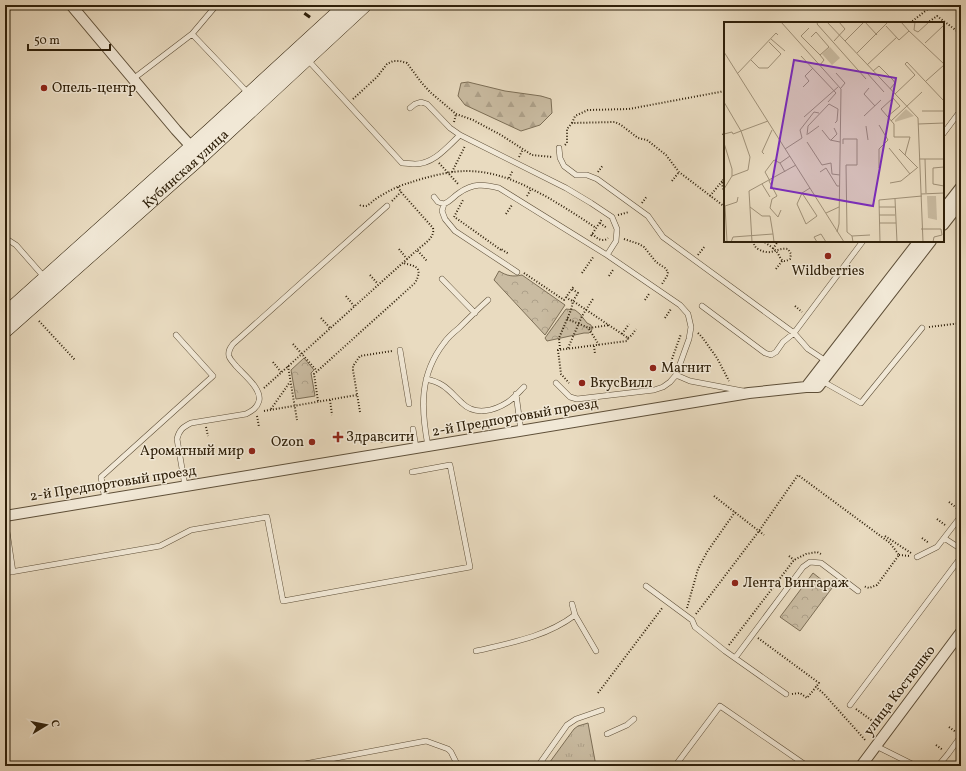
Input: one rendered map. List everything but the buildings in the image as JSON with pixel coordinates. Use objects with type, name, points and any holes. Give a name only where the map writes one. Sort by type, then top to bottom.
[{"type":"main road","name":"Кубинская улица","points":[[5,330],[49,283],[196,152],[302,54],[347,5]]},
{"type":"main road","name":"Кубинская улица","points":[[302,54],[364,5]]},
{"type":"main road","name":"Кубинская улица","points":[[5,315],[49,283]]},
{"type":"street","points":[[71,5],[196,152]]},
{"type":"street","points":[[944,209],[961,187]]},
{"type":"street","points":[[944,224],[961,202]]},
{"type":"street","points":[[806,387],[918,242]]},
{"type":"street","points":[[820,384],[929,242]]},
{"type":"street","name":"2-й Предпортовый проезд","points":[[5,517],[749,393],[806,387],[820,384]]},
{"type":"street","name":"улица Костюшко","points":[[861,766],[961,632]]},
{"type":"lane","points":[[5,11],[12,5]]},
{"type":"lane","points":[[133,79],[192,34],[214,8],[213,5]]},
{"type":"lane","points":[[192,34],[254,99]]},
{"type":"lane","points":[[302,54],[402,162],[415,164],[428,161],[439,154],[460,135]]},
{"type":"lane","points":[[410,108],[421,102],[427,104],[450,128],[460,135],[566,188],[612,217],[617,229],[616,241],[607,255]]},
{"type":"lane","points":[[944,133],[961,110]]},
{"type":"lane","points":[[560,148],[560,158],[564,166],[576,175],[587,175],[597,179],[648,216],[663,237],[794,332],[808,349],[826,361]]},
{"type":"lane","points":[[434,198],[438,202],[444,204],[449,202],[458,193],[478,185],[489,185],[499,188],[607,255],[680,304],[688,314],[691,327],[689,339],[676,374],[670,382],[663,387],[654,390],[577,399],[570,397],[556,383]]},
{"type":"lane","points":[[444,204],[442,211],[445,213],[444,219],[456,231],[517,272]]},
{"type":"lane","points":[[185,487],[177,439],[179,432],[191,423],[254,412],[259,400],[258,392],[255,386],[232,360],[229,355],[229,349],[387,206]]},
{"type":"lane","points":[[5,238],[16,245],[49,283]]},
{"type":"lane","points":[[702,306],[765,353],[771,355],[776,352],[783,342],[794,332],[862,242]]},
{"type":"lane","points":[[442,279],[475,313]]},
{"type":"lane","points":[[428,446],[423,406],[424,388],[428,370],[444,341],[488,300]]},
{"type":"lane","points":[[820,384],[861,403],[922,328]]},
{"type":"lane","points":[[105,500],[101,477],[213,376],[176,335]]},
{"type":"lane","points":[[400,350],[409,404]]},
{"type":"lane","points":[[676,374],[690,381],[749,393]]},
{"type":"lane","points":[[426,379],[443,385],[462,404],[469,409],[477,411],[486,411],[498,407],[508,401],[524,387]]},
{"type":"lane","points":[[516,394],[521,431]]},
{"type":"lane","points":[[413,429],[416,448]]},
{"type":"lane","points":[[5,573],[160,546],[191,530],[266,517],[283,601],[470,567],[450,465],[412,472]]},
{"type":"lane","points":[[917,556],[937,547],[961,516]]},
{"type":"lane","points":[[5,517],[13,572]]},
{"type":"lane","points":[[944,538],[961,549]]},
{"type":"lane","points":[[850,705],[961,557]]},
{"type":"lane","points":[[736,658],[803,567],[810,562],[821,563],[858,591]]},
{"type":"lane","points":[[646,586],[692,620],[695,627],[725,651],[786,694]]},
{"type":"lane","points":[[572,604],[575,615],[596,651]]},
{"type":"lane","points":[[476,651],[519,641],[539,634],[555,628],[575,615]]},
{"type":"lane","points":[[676,765],[720,706],[807,766]]},
{"type":"lane","points":[[538,766],[568,725],[576,719],[602,710]]},
{"type":"lane","points":[[607,734],[627,725],[634,720]]},
{"type":"lane","points":[[938,766],[961,736]]},
{"type":"lane","points":[[294,766],[426,741],[448,749],[458,766]]},
{"type":"lane","points":[[876,746],[916,766]]},
{"type":"path","points":[[911,22],[933,5]]},
{"type":"path","points":[[928,22],[937,16],[961,34]]},
{"type":"path","points":[[348,104],[377,77],[387,64],[393,61],[400,61],[407,63],[430,92],[456,114],[473,120],[501,135],[532,155],[560,158]]},
{"type":"path","points":[[560,148],[567,143],[567,129],[575,116],[588,110],[629,109],[724,92]]},
{"type":"path","points":[[572,123],[616,122],[638,138],[647,140],[666,154],[679,172],[724,206]]},
{"type":"path","points":[[452,172],[468,139]]},
{"type":"path","points":[[434,158],[464,190]]},
{"type":"path","points":[[672,181],[679,172]]},
{"type":"path","points":[[710,196],[723,180]]},
{"type":"path","points":[[723,180],[722,186],[724,191]]},
{"type":"path","points":[[258,392],[432,237],[434,232],[432,228],[398,187]]},
{"type":"path","points":[[387,206],[401,192]]},
{"type":"path","points":[[454,217],[464,197],[445,213],[454,217],[509,254]]},
{"type":"path","points":[[506,214],[513,204]]},
{"type":"path","points":[[612,217],[638,209]]},
{"type":"path","points":[[587,242],[606,214]]},
{"type":"path","points":[[600,223],[625,240],[644,247],[656,262],[665,268],[668,272],[667,276],[658,290]]},
{"type":"path","points":[[592,234],[602,240],[606,240],[609,237],[610,230]]},
{"type":"path","points":[[753,242],[756,247],[763,252],[770,253],[785,248],[790,251],[790,259],[782,260]]},
{"type":"path","points":[[764,242],[776,251],[782,260]]},
{"type":"path","points":[[773,248],[777,242]]},
{"type":"path","points":[[399,249],[407,259]]},
{"type":"path","points":[[417,250],[427,261]]},
{"type":"path","points":[[582,273],[594,256]]},
{"type":"path","points":[[776,269],[782,260]]},
{"type":"path","points":[[318,402],[314,374],[415,283],[419,275],[417,267],[403,263]]},
{"type":"path","points":[[609,276],[613,270]]},
{"type":"path","points":[[517,272],[522,271],[564,300],[573,287],[578,293],[573,300],[571,310],[559,338],[560,349],[558,350],[561,374],[569,384]]},
{"type":"path","points":[[370,275],[379,285]]},
{"type":"path","points":[[645,300],[649,294]]},
{"type":"path","points":[[346,296],[354,306]]},
{"type":"path","points":[[566,297],[573,300],[628,338]]},
{"type":"path","points":[[568,348],[582,316],[593,299]]},
{"type":"path","points":[[665,318],[671,309],[676,312]]},
{"type":"path","points":[[322,318],[330,328]]},
{"type":"path","points":[[567,319],[589,328],[610,326]]},
{"type":"path","points":[[39,321],[75,360]]},
{"type":"path","points":[[922,328],[961,323]]},
{"type":"path","points":[[622,334],[629,324]]},
{"type":"path","points":[[691,327],[702,337],[717,358],[735,390]]},
{"type":"path","points":[[589,328],[598,345]]},
{"type":"path","points":[[560,349],[627,341],[636,329]]},
{"type":"path","points":[[666,377],[682,331]]},
{"type":"path","points":[[293,344],[317,371]]},
{"type":"path","points":[[594,345],[595,354]]},
{"type":"path","points":[[360,412],[353,366],[360,356],[400,350]]},
{"type":"path","points":[[273,362],[282,372]]},
{"type":"path","points":[[288,366],[297,420]]},
{"type":"path","points":[[271,410],[290,382]]},
{"type":"path","points":[[259,427],[254,412],[357,395]]},
{"type":"path","points":[[330,400],[332,414]]},
{"type":"path","points":[[396,435],[397,443]]},
{"type":"path","points":[[380,436],[382,445]]},
{"type":"path","points":[[692,620],[759,531],[798,475],[890,543],[899,555],[917,556]]},
{"type":"path","points":[[714,496],[764,535]]},
{"type":"path","points":[[949,502],[961,511]]},
{"type":"path","points":[[685,615],[698,569],[707,552],[735,512]]},
{"type":"path","points":[[885,536],[917,556]]},
{"type":"path","points":[[858,591],[863,586],[869,588],[877,585],[899,555]]},
{"type":"path","points":[[789,556],[794,560]]},
{"type":"path","points":[[598,693],[667,601]]},
{"type":"path","points":[[753,634],[819,683],[807,698],[800,693],[786,694]]},
{"type":"path","points":[[816,687],[866,741]]},
{"type":"path","points":[[850,705],[887,731]]},
{"type":"green space","points":[[468,82],[505,91],[541,96],[551,99],[552,113],[540,125],[521,131],[465,105],[458,96],[461,83]]},
{"type":"green space","points":[[499,271],[510,276],[522,275],[565,305],[545,335],[494,280]]},
{"type":"green space","points":[[566,309],[575,310],[580,314],[587,323],[591,325],[592,330],[589,333],[547,341],[545,338]]},
{"type":"green space","points":[[304,358],[314,370],[311,373],[315,396],[296,399],[291,370]]},
{"type":"green space","points":[[813,573],[832,588],[800,631],[780,617]]},
{"type":"green space","points":[[588,723],[596,766],[547,766],[574,729]]},
{"type":"railway","points":[[293,5],[311,18]]},
{"type":"place","name":"Опель-центр","points":[[44,88]]},
{"type":"place","name":"Wildberries","points":[[828,256]]},
{"type":"place","name":"Магнит","points":[[653,368]]},
{"type":"place","name":"ВкусВилл","points":[[582,383]]},
{"type":"place","name":"Здравсити","points":[[338,437]]},
{"type":"place","name":"Ozon","points":[[312,442]]},
{"type":"place","name":"Ароматный мир","points":[[252,451]]},
{"type":"place","name":"Лента Вингараж","points":[[735,583]]}]
